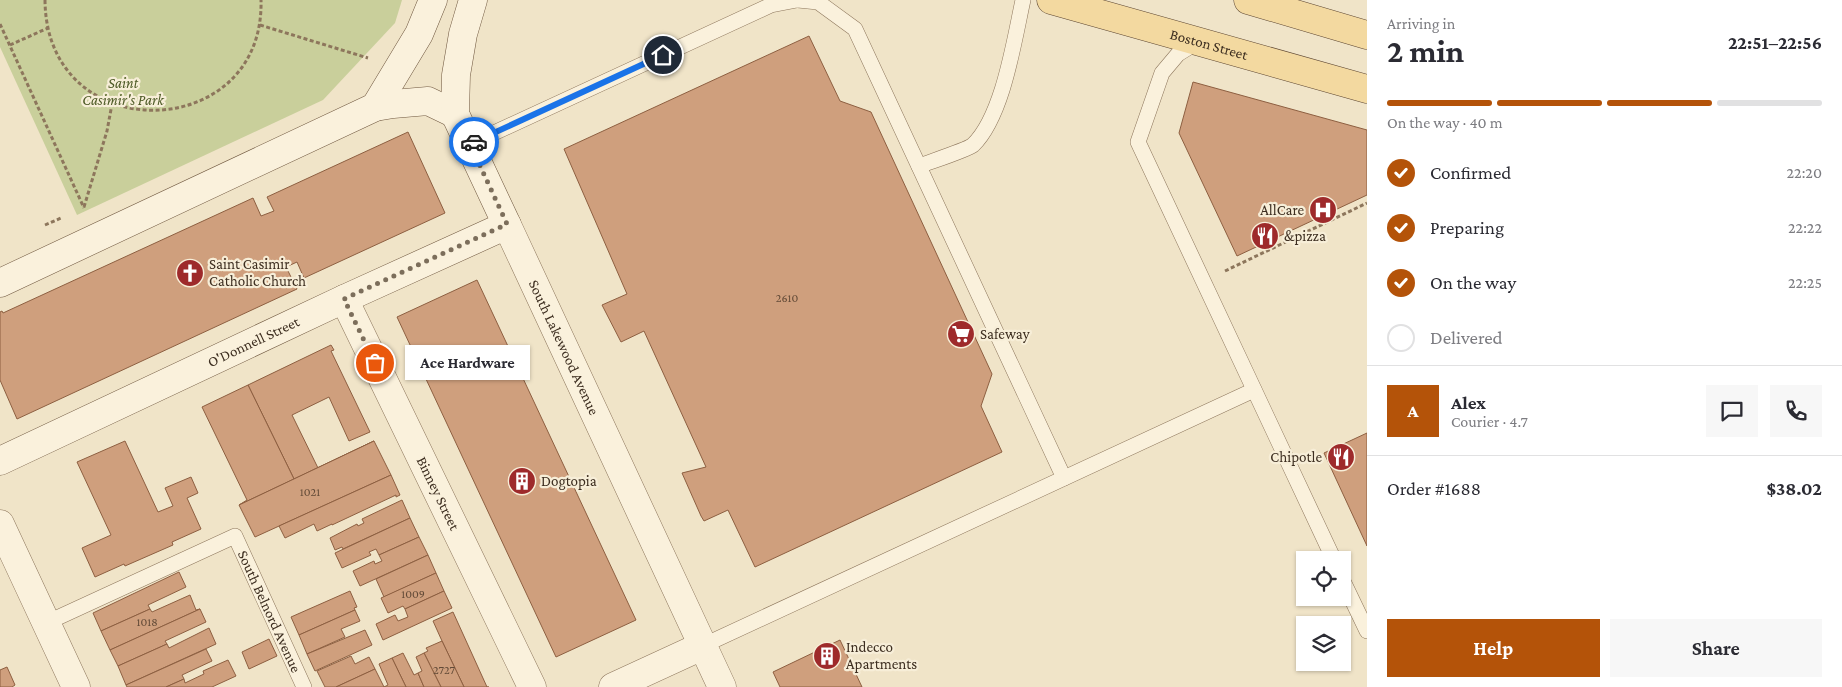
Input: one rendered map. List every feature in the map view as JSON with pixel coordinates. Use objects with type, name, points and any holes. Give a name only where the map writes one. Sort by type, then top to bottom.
[{"type":"main road","name":"Boston Street","points":[[1051,0],[1367,89]]},
{"type":"main road","points":[[1248,0],[1367,35]]},
{"type":"street","points":[[375,107],[419,34],[433,0]]},
{"type":"street","name":"South Lakewood Avenue","points":[[473,0],[463,34],[456,75],[455,114],[722,687]]},
{"type":"street","points":[[0,283],[375,107],[411,101],[428,101],[455,114]]},
{"type":"street","name":"O'Donnell Street","points":[[0,461],[507,224]]},
{"type":"street","name":"Binney Street","points":[[344,299],[532,687]]},
{"type":"street","points":[[0,524],[76,687]]},
{"type":"street","points":[[613,687],[702,646]]},
{"type":"lane","points":[[470,144],[771,6],[797,0],[818,2],[855,29],[1064,478]]},
{"type":"lane","points":[[919,166],[972,146],[988,126],[1001,93],[1023,0]]},
{"type":"lane","points":[[1199,42],[1178,54],[1162,73],[1138,142],[1330,551]]},
{"type":"lane","points":[[702,646],[1254,390]]},
{"type":"lane","name":"South Belnord Avenue","points":[[46,623],[235,536],[304,687]]},
{"type":"lane","points":[[1351,598],[1367,632]]},
{"type":"path","points":[[45,0],[48,28],[54,47],[75,79],[88,90],[112,104],[142,111],[164,111],[186,106],[205,98],[223,86],[235,74],[251,50],[260,24],[261,0]]},
{"type":"path","points":[[0,24],[84,208],[107,131],[112,104]]},
{"type":"path","points":[[260,24],[370,59]]},
{"type":"path","points":[[10,45],[48,28]]},
{"type":"path","points":[[1203,281],[1367,204]]},
{"type":"green space","name":"Saint Casimir's Park","points":[[0,0],[402,0],[395,23],[323,100],[77,215],[0,47]]},
{"type":"building","points":[[809,36],[840,101],[871,112],[992,374],[981,406],[1002,452],[755,567],[728,510],[704,521],[701,516],[682,473],[706,467],[644,331],[621,342],[602,305],[627,294],[564,149]]},
{"type":"building","points":[[1193,82],[1367,130],[1367,195],[1237,256],[1179,133]]},
{"type":"building","name":"Saint Casimir Catholic Church","points":[[408,132],[445,213],[304,278],[297,262],[286,267],[297,289],[17,419],[0,380],[0,312],[2,311],[3,313],[253,198],[261,216],[274,211],[267,197]]},
{"type":"building","name":"Dogtopia","points":[[477,280],[636,620],[556,657],[397,317]]},
{"type":"building","points":[[331,345],[334,350],[331,351],[370,432],[349,441],[329,397],[292,415],[318,468],[294,479],[248,385]]},
{"type":"building","points":[[248,385],[294,479],[239,505],[247,500],[202,407]]},
{"type":"building","points":[[1367,433],[1367,546],[1324,453]]},
{"type":"building","points":[[125,441],[158,512],[173,506],[165,488],[191,477],[198,493],[187,498],[201,529],[172,542],[173,545],[95,577],[82,548],[111,535],[77,462]]},
{"type":"building","points":[[374,441],[391,475],[255,537],[239,505]]},
{"type":"building","points":[[391,475],[400,495],[396,497],[396,495],[317,531],[314,524],[285,538],[279,526]]},
{"type":"building","points":[[402,500],[410,518],[343,549],[342,547],[335,550],[330,538],[357,524],[358,526],[364,523],[362,519]]},
{"type":"building","points":[[410,518],[419,537],[379,555],[376,549],[369,552],[371,555],[342,568],[335,553]]},
{"type":"building","points":[[419,537],[428,555],[360,586],[353,571],[374,561],[375,564],[382,561],[379,555]]},
{"type":"building","points":[[428,555],[436,573],[384,597],[376,579]]},
{"type":"building","points":[[179,572],[186,587],[148,605],[150,609],[101,631],[93,613]]},
{"type":"building","points":[[436,573],[444,591],[405,609],[403,606],[388,613],[381,598]]},
{"type":"building","points":[[350,591],[357,607],[354,608],[355,610],[299,635],[291,617]]},
{"type":"building","points":[[444,591],[452,608],[383,640],[376,624],[395,615],[398,621],[408,617],[405,609]]},
{"type":"building","points":[[190,595],[196,610],[200,609],[110,650],[101,631],[150,609],[152,612]]},
{"type":"building","points":[[200,609],[206,622],[165,641],[167,644],[118,666],[110,650]]},
{"type":"building","points":[[355,610],[360,621],[341,629],[345,637],[307,654],[299,635]]},
{"type":"building","points":[[453,612],[487,687],[464,687],[442,641],[433,621]]},
{"type":"building","points":[[209,628],[216,644],[126,685],[118,666],[167,644],[169,648]]},
{"type":"building","points":[[365,630],[372,645],[315,671],[307,654]]},
{"type":"building","points":[[269,639],[277,656],[249,669],[242,652]]},
{"type":"building","name":"Indecco Apartments","points":[[840,640],[862,687],[780,687],[773,672]]},
{"type":"building","points":[[442,641],[464,687],[441,687],[424,653],[428,651],[426,648]]},
{"type":"building","points":[[206,649],[212,661],[182,675],[184,679],[166,687],[127,687],[126,685]]},
{"type":"building","points":[[403,653],[414,675],[418,673],[424,687],[406,687],[392,658]]},
{"type":"building","points":[[424,653],[441,687],[424,687],[418,673],[422,671],[416,657]]},
{"type":"building","points":[[351,656],[355,664],[369,657],[375,669],[336,687],[325,687],[317,671]]},
{"type":"building","points":[[392,658],[406,687],[384,687],[388,685],[379,664]]},
{"type":"building","points":[[228,660],[236,676],[212,687],[166,687],[184,679],[185,683],[204,674],[203,671]]},
{"type":"building","points":[[7,667],[15,685],[12,687],[0,687],[0,670]]},
{"type":"building","points":[[375,669],[384,687],[336,687]]},
{"type":"way so far","points":[[375,363],[344,299],[507,224],[470,144],[474,142]]},
{"type":"place","name":"AllCare","points":[[1323,210]]},
{"type":"place","name":"&pizza","points":[[1265,236]]},
{"type":"place","name":"Saint Casimir Catholic Church","points":[[190,273]]},
{"type":"place","name":"Safeway","points":[[961,334]]},
{"type":"place","name":"Ace Hardware","points":[[375,363]]},
{"type":"place","name":"Chipotle","points":[[1341,457]]},
{"type":"place","name":"Dogtopia","points":[[522,481]]},
{"type":"place","name":"Indecco Apartments","points":[[827,656]]},
{"type":"route","points":[[474,142],[663,55]]}]
